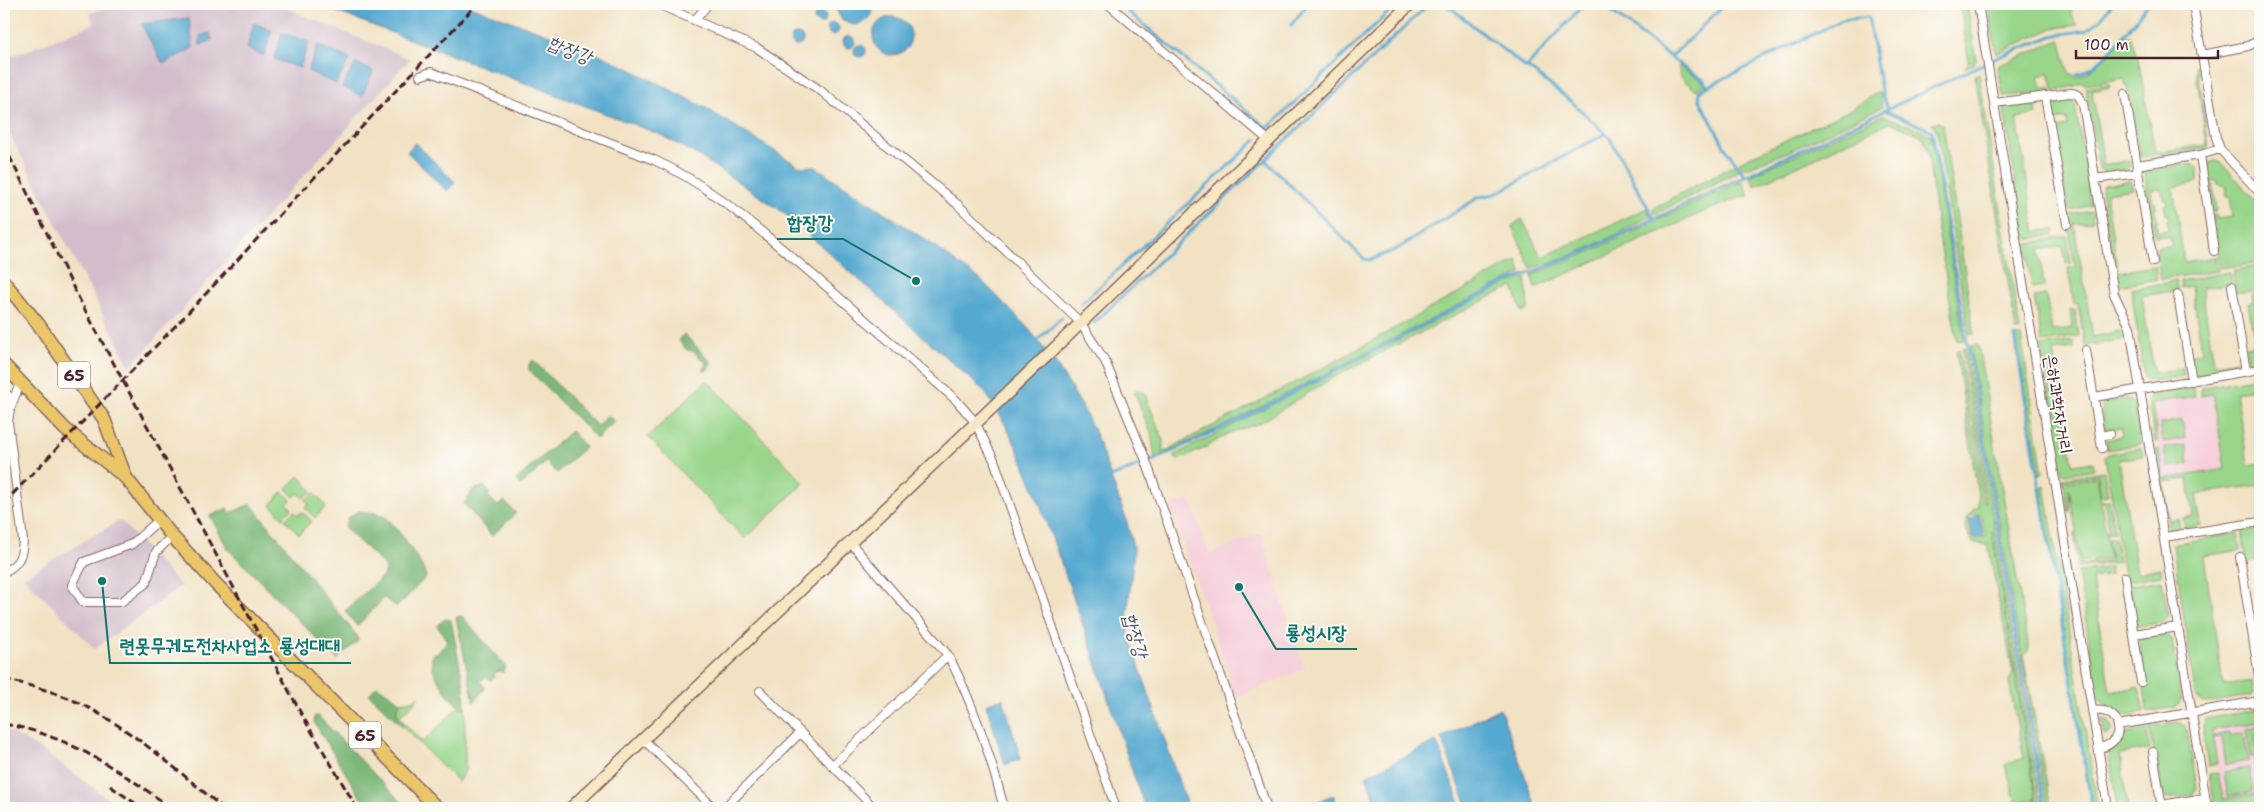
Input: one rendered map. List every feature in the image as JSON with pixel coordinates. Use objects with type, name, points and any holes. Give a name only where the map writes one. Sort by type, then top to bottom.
[{"type":"main road","name":"65","points":[[4,282],[38,325],[104,419],[126,478]]},
{"type":"main road","name":"65","points":[[4,365],[65,429],[126,478],[172,536],[437,808]]},
{"type":"street","points":[[658,4],[757,48],[821,91],[957,204],[1080,322],[1105,361],[1145,458],[1267,808]]},
{"type":"street","points":[[696,20],[708,4]]},
{"type":"street","points":[[1108,4],[1268,139]]},
{"type":"street","points":[[571,808],[978,418],[1056,347],[1268,139],[1410,4]]},
{"type":"street","name":"은하과학자거리","points":[[1978,4],[2108,808]]},
{"type":"street","points":[[2193,4],[2220,149],[2260,193]]},
{"type":"street","points":[[2202,55],[2248,46],[2260,40]]},
{"type":"street","points":[[420,76],[431,72],[654,160],[686,176],[716,195],[824,284],[978,418],[1116,808]]},
{"type":"street","points":[[1995,103],[2070,93],[2076,93],[2080,97],[2114,294],[2130,327],[2207,808]]},
{"type":"street","points":[[2125,94],[2153,262]]},
{"type":"street","points":[[2045,96],[2067,224]]},
{"type":"street","points":[[2095,179],[2220,149]]},
{"type":"street","points":[[2200,155],[2214,252]]},
{"type":"street","points":[[2232,286],[2246,372]]},
{"type":"street","points":[[2178,295],[2192,381]]},
{"type":"street","points":[[2086,350],[2102,448]]},
{"type":"street","points":[[2094,397],[2260,369]]},
{"type":"street","points":[[4,572],[19,562],[22,555],[23,540],[8,422],[20,383]]},
{"type":"street","points":[[4,391],[13,401]]},
{"type":"street","points":[[2100,436],[2110,434]]},
{"type":"street","points":[[159,520],[132,544],[84,562],[72,585],[83,602],[121,602],[146,583],[156,552],[172,536]]},
{"type":"street","points":[[2164,537],[2260,522]]},
{"type":"street","points":[[849,541],[948,655],[958,672],[988,753],[1004,808]]},
{"type":"street","points":[[2240,557],[2260,682]]},
{"type":"street","points":[[2125,577],[2141,682]]},
{"type":"street","points":[[2134,634],[2178,626]]},
{"type":"street","points":[[832,766],[948,655]]},
{"type":"street","points":[[760,691],[874,808]]},
{"type":"street","points":[[2118,725],[2260,701]]},
{"type":"street","points":[[2093,711],[2108,712],[2114,717],[2118,725],[2114,740],[2107,746],[2099,748]]},
{"type":"street","points":[[724,808],[800,732]]},
{"type":"street","points":[[643,739],[714,808]]},
{"type":"street","points":[[2153,752],[2162,807],[2205,798]]},
{"type":"shaded area","points":[[102,4],[276,4],[410,59],[130,367],[4,123],[4,59],[94,24],[90,14],[103,9]]},
{"type":"shaded area","points":[[2212,394],[2224,468],[2165,478],[2153,403]]},
{"type":"shaded area","points":[[4,443],[11,490],[4,498]]},
{"type":"shaded area","points":[[1191,500],[1209,554],[1261,533],[1288,622],[1305,669],[1231,699],[1226,685],[1232,682],[1170,506]]},
{"type":"shaded area","points":[[120,520],[181,586],[95,649],[23,577]]},
{"type":"shaded area","points":[[2260,720],[2260,797],[2221,803],[2209,727]]},
{"type":"shaded area","points":[[4,729],[39,748],[119,807],[4,808]]},
{"type":"green space","points":[[1960,4],[1967,4],[1976,60],[1974,64],[1964,68],[1969,62]]},
{"type":"green space","points":[[1988,4],[2074,4],[2070,14],[2078,25],[2053,28],[1996,54]]},
{"type":"green space","points":[[2126,36],[2130,36],[2138,59],[2155,152],[2207,145],[2195,66],[2197,65],[2209,146],[2205,149],[2140,157],[2127,86],[2125,86],[2123,78],[2086,85],[2082,82],[2075,86],[2054,91],[2049,73],[2039,77],[2042,89],[2050,87],[2052,92],[2003,96],[1998,66],[2060,40],[2069,73],[2077,77],[2088,73]]},
{"type":"green space","points":[[1679,66],[1702,81],[1704,86],[1697,90],[1687,83],[1680,74]]},
{"type":"green space","points":[[1979,74],[2020,330],[2016,331],[1975,75]]},
{"type":"green space","points":[[2109,84],[2110,87],[2092,91],[2104,166],[2129,160],[2130,166],[2127,170],[2105,173],[2099,168],[2086,88]]},
{"type":"green space","points":[[1879,92],[1882,107],[1787,152],[1744,169],[1739,162],[1846,112]]},
{"type":"green space","points":[[2067,98],[2072,99],[2075,104],[2091,205],[2068,211],[2055,131],[2057,128],[2068,126],[2067,119],[2054,119],[2050,106],[2053,101]]},
{"type":"green space","points":[[2032,103],[2035,105],[2037,114],[2017,118],[2035,232],[2055,229],[2055,232],[2054,235],[2027,239],[2024,237],[2004,110],[2007,107]]},
{"type":"green space","points":[[1883,115],[1931,135],[1964,340],[1957,341],[1936,219],[1928,149],[1922,136],[1890,122],[1755,186],[1750,176]]},
{"type":"green space","points":[[1938,122],[1943,125],[1974,334],[1969,335],[1937,131],[1932,123]]},
{"type":"green space","points":[[2215,161],[2222,163],[2260,205],[2260,263],[2220,268],[2212,216],[2216,215],[2217,219],[2233,217],[2230,196],[2226,197],[2227,187],[2218,185],[2217,180],[2207,182],[2206,164]]},
{"type":"green space","points":[[2193,163],[2198,168],[2198,182],[2173,187],[2184,262],[2215,257],[2218,271],[2161,279],[2156,251],[2159,247],[2172,245],[2170,236],[2155,236],[2152,225],[2156,224],[2158,232],[2168,230],[2167,220],[2169,219],[2169,214],[2166,215],[2164,205],[2167,204],[2166,199],[2163,199],[2162,189],[2151,190],[2152,199],[2148,200],[2145,172]]},
{"type":"green space","points":[[1736,164],[1741,170],[1655,214],[1653,208]]},
{"type":"green space","points":[[1742,181],[1749,196],[1741,197],[1708,210],[1535,288],[1532,275],[1585,254]]},
{"type":"green space","points":[[2130,181],[2133,189],[2106,193],[2118,272],[2155,266],[2157,279],[2119,286],[2116,283],[2101,190],[2103,185]]},
{"type":"green space","points":[[2213,184],[2216,212],[2212,212],[2208,185]]},
{"type":"green space","points":[[2155,201],[2156,208],[2154,208],[2158,222],[2152,223],[2149,202]]},
{"type":"green space","points":[[1647,208],[1650,216],[1622,232],[1562,259],[1531,268],[1512,226],[1522,219],[1541,256],[1545,256]]},
{"type":"green space","points":[[2092,211],[2093,221],[2074,224],[2093,337],[2125,330],[2126,339],[2085,346],[2078,304],[2074,304],[2068,268],[2075,267],[2068,224],[2069,215]]},
{"type":"green space","points":[[2067,236],[2071,263],[2066,264],[2063,246],[2039,250],[2044,286],[2032,288],[2026,244]]},
{"type":"green space","points":[[1517,260],[1521,273],[1233,421],[1155,458],[1151,433],[1134,392],[1137,390],[1144,392],[1163,440],[1163,452],[1338,360]]},
{"type":"green space","points":[[2260,266],[2260,280],[2257,281],[2260,304],[2260,343],[2258,332],[2253,332],[2248,303],[2253,302],[2251,291],[2236,293],[2233,273],[2235,270]]},
{"type":"green space","points":[[2230,272],[2232,283],[2202,289],[2214,364],[2237,359],[2239,367],[2193,376],[2190,355],[2202,352],[2192,286],[2181,288],[2180,281]]},
{"type":"green space","points":[[1526,278],[1528,310],[1522,312],[1513,287],[1504,290],[1332,378],[1260,423],[1229,433],[1203,449],[1178,460],[1173,456],[1508,283]]},
{"type":"green space","points":[[2175,281],[2178,290],[2142,296],[2154,373],[2183,368],[2184,376],[2148,381],[2144,377],[2131,289]]},
{"type":"green space","points":[[2046,295],[2052,331],[2072,328],[2070,310],[2075,310],[2079,336],[2042,342],[2034,297]]},
{"type":"green space","points":[[684,334],[712,363],[707,370],[703,371],[706,363],[693,351],[687,350],[679,341]]},
{"type":"green space","points":[[2016,336],[2021,336],[2043,473],[2040,474]]},
{"type":"green space","points":[[2073,341],[2074,348],[2054,351],[2073,465],[2093,462],[2094,469],[2065,474],[2062,473],[2042,346]]},
{"type":"green space","points":[[2260,343],[2260,365],[2249,366],[2245,346]]},
{"type":"green space","points":[[1978,345],[2029,650],[2023,655],[2051,808],[2047,808],[1970,346]]},
{"type":"green space","points":[[1965,348],[2041,808],[2038,808],[1992,531],[2037,808],[2035,808],[2034,799],[2016,802],[2005,765],[2024,758],[2009,682],[2013,673],[1988,545],[1973,543],[1966,527],[1969,515],[1978,506],[1978,494],[1956,351],[1959,350],[1984,502],[1986,502],[1962,349]],"holes":[[[1981,514],[1986,536],[1980,539],[1973,539],[1970,515]]]},
{"type":"green space","points":[[533,360],[597,426],[608,415],[614,422],[597,439],[529,370],[529,364]]},
{"type":"green space","points":[[2257,377],[2260,379],[2260,388],[2236,392],[2248,465],[2260,463],[2260,485],[2196,494],[2201,525],[2185,528],[2183,518],[2193,516],[2188,479],[2164,482],[2169,520],[2178,519],[2180,528],[2169,530],[2156,450],[2159,449],[2164,479],[2225,469],[2213,393],[2201,395],[2201,388]]},
{"type":"green space","points":[[707,380],[804,483],[745,539],[648,437]]},
{"type":"green space","points":[[2191,388],[2195,396],[2152,403],[2158,442],[2155,442],[2148,401],[2150,396]]},
{"type":"green space","points":[[2126,398],[2134,404],[2141,444],[2107,450],[2107,440],[2122,436],[2121,428],[2105,429],[2101,404]]},
{"type":"green space","points":[[2182,420],[2185,438],[2163,442],[2160,424]]},
{"type":"green space","points":[[571,431],[585,447],[557,473],[546,462],[521,486],[516,480]]},
{"type":"green space","points":[[2186,445],[2189,464],[2167,467],[2164,448]]},
{"type":"green space","points":[[2141,448],[2143,456],[2119,460],[2137,573],[2161,568],[2162,575],[2128,581],[2124,575],[2105,457],[2108,454]]},
{"type":"green space","points":[[2104,471],[2108,495],[2101,496],[2098,475],[2067,480],[2068,482],[2097,477],[2110,558],[2081,562],[2069,488],[2070,512],[2068,510],[2063,478]]},
{"type":"green space","points":[[299,476],[312,491],[303,498],[298,493],[294,497],[286,489]]},
{"type":"green space","points":[[484,486],[490,493],[488,496],[498,506],[504,501],[516,513],[492,536],[464,504],[473,490]]},
{"type":"green space","points":[[2045,486],[2098,808],[2093,808],[2042,493],[2042,487]]},
{"type":"green space","points":[[282,492],[291,500],[287,504],[292,509],[283,518],[271,505]]},
{"type":"green space","points":[[314,493],[326,506],[315,518],[305,508],[309,504],[305,500]]},
{"type":"green space","points":[[2109,500],[2114,533],[2107,534],[2109,529],[2105,504],[2102,501]]},
{"type":"green space","points":[[251,504],[357,636],[358,641],[337,659],[228,549],[210,516],[227,508],[230,513]]},
{"type":"green space","points":[[294,511],[298,515],[302,512],[312,521],[299,534],[285,520]]},
{"type":"green space","points":[[358,511],[377,514],[388,519],[410,547],[426,577],[397,607],[384,598],[357,626],[345,611],[384,575],[385,566],[345,528],[348,518]]},
{"type":"green space","points":[[2260,529],[2260,560],[2246,562],[2242,531]]},
{"type":"green space","points":[[2238,533],[2241,550],[2204,556],[2223,685],[2252,681],[2254,693],[2252,696],[2204,703],[2196,697],[2195,692],[2173,544]]},
{"type":"green space","points":[[2074,534],[2076,534],[2081,565],[2111,560],[2108,539],[2115,538],[2119,562],[2078,568]]},
{"type":"green space","points":[[2110,567],[2111,575],[2092,578],[2110,692],[2139,687],[2144,713],[2125,715],[2103,703],[2098,697],[2078,572]]},
{"type":"green space","points":[[2162,580],[2168,617],[2161,623],[2138,626],[2135,623],[2129,585]]},
{"type":"green space","points":[[459,616],[463,617],[506,667],[503,673],[500,671],[494,673],[494,678],[490,680],[487,676],[480,681],[485,688],[474,702],[456,618]]},
{"type":"green space","points":[[445,619],[451,620],[464,687],[465,708],[461,709],[445,691],[433,667],[433,653],[437,654],[448,640],[437,626]]},
{"type":"green space","points":[[2166,634],[2172,639],[2181,700],[2175,707],[2147,712],[2139,639]]},
{"type":"green space","points":[[377,686],[400,702],[396,712],[404,723],[401,725],[369,694]]},
{"type":"green space","points":[[418,696],[420,697],[399,717],[396,712],[400,702],[414,700]]},
{"type":"green space","points":[[458,707],[461,709],[465,708],[465,771],[458,782],[401,725],[404,723],[423,742]]},
{"type":"green space","points":[[2260,709],[2260,722],[2212,730],[2217,764],[2208,766],[2202,726],[2205,719]]},
{"type":"green space","points":[[315,716],[318,716],[407,808],[367,808],[314,722]]},
{"type":"green space","points":[[2102,719],[2108,720],[2112,728],[2110,733],[2105,736]]},
{"type":"green space","points":[[2177,722],[2183,724],[2187,730],[2197,788],[2192,795],[2166,799],[2163,795],[2149,727]]},
{"type":"green space","points":[[2260,727],[2260,734],[2255,735],[2258,757],[2251,758],[2247,729]]},
{"type":"green space","points":[[2146,728],[2150,749],[2120,754],[2128,808],[2117,808],[2109,753],[2126,733]]},
{"type":"green space","points":[[2229,733],[2229,736],[2244,733],[2249,761],[2226,765],[2222,738],[2215,739],[2214,736]]},
{"type":"green space","points":[[2249,768],[2253,792],[2228,796],[2224,772]]},
{"type":"green space","points":[[2218,773],[2223,799],[2260,793],[2260,801],[2215,808],[2209,774]]},
{"type":"water","points":[[807,2],[813,8],[807,14],[801,8]]},
{"type":"water","points":[[316,4],[464,4],[586,48],[706,108],[800,167],[814,166],[926,240],[982,281],[1028,328],[1056,364],[1081,404],[1094,430],[1126,519],[1134,550],[1127,619],[1129,636],[1188,808],[1145,808],[1033,485],[1007,428],[984,391],[783,212],[699,156],[659,134]]},
{"type":"water","points":[[837,4],[874,4],[874,6],[869,19],[856,25],[841,19]]},
{"type":"water","points":[[818,12],[822,12],[826,18],[822,24],[818,24],[814,20],[814,16]]},
{"type":"water","points":[[892,17],[899,18],[905,23],[910,29],[910,43],[905,49],[899,54],[892,55],[885,54],[879,49],[874,43],[873,36],[874,29],[879,23],[885,18]]},
{"type":"water","points":[[189,18],[193,48],[164,63],[162,62],[141,24]]},
{"type":"water","points":[[254,23],[272,31],[264,56],[247,48]]},
{"type":"water","points":[[835,23],[838,24],[838,34],[831,35],[828,34],[827,27],[828,24]]},
{"type":"water","points":[[210,33],[212,40],[200,45],[200,36]]},
{"type":"water","points":[[282,33],[309,42],[300,68],[274,59]]},
{"type":"water","points":[[799,34],[802,35],[802,45],[795,46],[792,45],[791,38],[792,35]]},
{"type":"water","points":[[851,36],[854,37],[854,47],[847,48],[844,47],[843,40],[844,37]]},
{"type":"water","points":[[318,45],[350,59],[336,84],[308,71]]},
{"type":"water","points":[[862,45],[865,46],[865,56],[858,57],[855,56],[854,49],[855,46]]},
{"type":"water","points":[[356,63],[373,71],[362,96],[342,87]]},
{"type":"water","points":[[415,143],[455,182],[447,191],[407,152]]},
{"type":"water","points":[[1979,515],[1984,536],[1974,538],[1969,520]]},
{"type":"water","points":[[1003,698],[1021,759],[1005,765],[986,704]]},
{"type":"water","points":[[1500,708],[1535,804],[1522,808],[1468,808],[1441,738]]},
{"type":"water","points":[[1436,741],[1462,808],[1378,808],[1366,776]]},
{"type":"water","points":[[1334,796],[1338,808],[1304,808]]},
{"type":"waterway","points":[[1119,4],[1267,128]]},
{"type":"waterway","points":[[1291,25],[1308,4]]},
{"type":"waterway","points":[[1266,130],[1397,4]]},
{"type":"waterway","points":[[1094,323],[1429,4]]},
{"type":"waterway","points":[[1446,4],[1526,68],[1584,4]]},
{"type":"waterway","points":[[1602,4],[1683,67],[1704,80],[1707,87],[1842,20],[1868,17],[1882,95],[1888,108]]},
{"type":"waterway","points":[[1672,56],[1725,4]]},
{"type":"waterway","points":[[1108,478],[1156,459],[1235,422],[1507,282],[1586,251],[1996,58],[2052,36],[2086,30],[2100,20],[2112,4]]},
{"type":"waterway","points":[[2077,74],[2087,70],[2106,55],[2148,4]]},
{"type":"waterway","points":[[1527,67],[1572,102],[1609,137],[1654,218]]},
{"type":"waterway","points":[[1707,87],[1699,92],[1700,100],[1727,151],[1745,175]]},
{"type":"waterway","points":[[1884,110],[1932,131],[2044,808]]},
{"type":"waterway","points":[[1265,160],[1364,259],[1370,260],[1397,249],[1479,197],[1495,194],[1605,134]]},
{"type":"waterway","points":[[1081,304],[1256,140]]},
{"type":"waterway","points":[[1035,342],[1062,318]]},
{"type":"waterway","points":[[2015,336],[2092,808]]},
{"type":"railway","points":[[4,503],[184,317],[477,4]]},
{"type":"railway","points":[[4,145],[76,293],[303,717],[357,808]]},
{"type":"railway","points":[[4,679],[59,695],[97,712],[153,750],[223,808]]},
{"type":"railway","points":[[4,724],[27,729],[71,745],[113,768],[171,808]]},
{"type":"railway","points":[[110,786],[142,808]]},
{"type":"place","name":"합장강","points":[[916,281]]},
{"type":"place","name":"련못무궤도전차사업소 룡성대대","points":[[102,581]]},
{"type":"place","name":"룡성시장","points":[[1239,587]]}]
